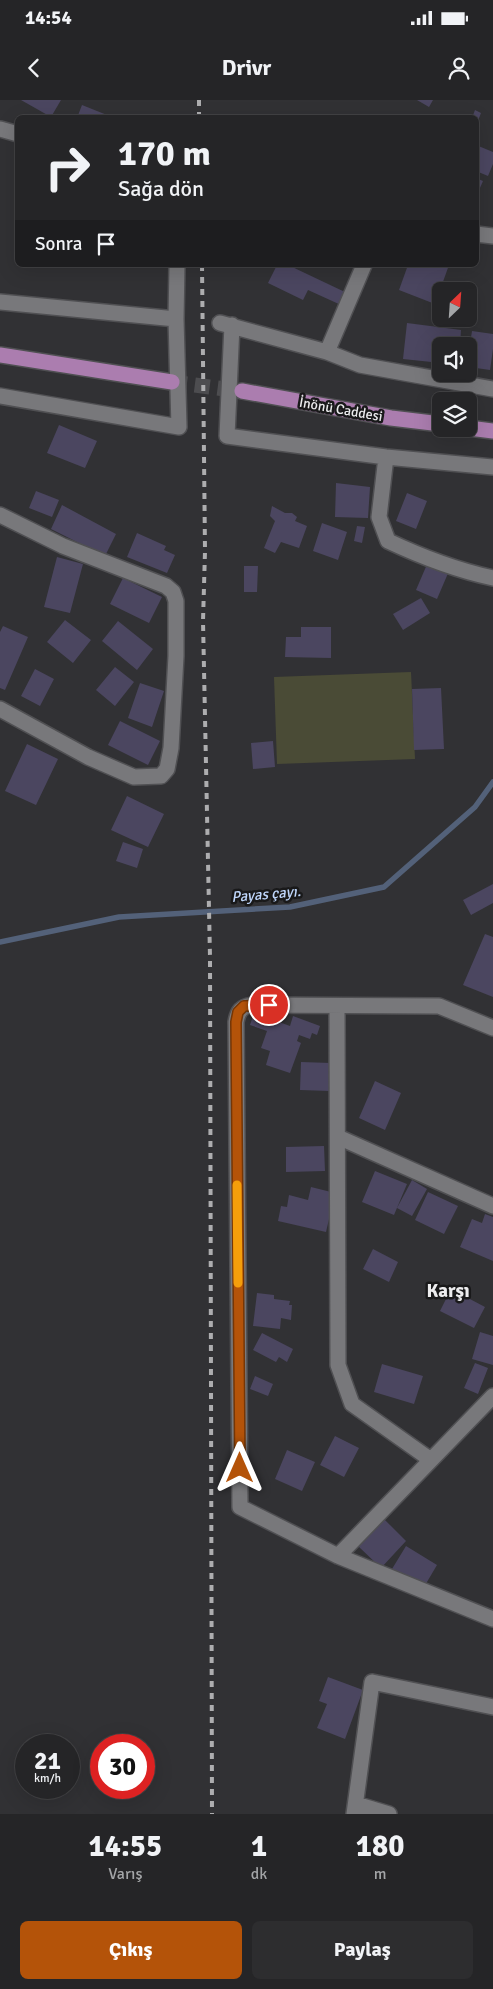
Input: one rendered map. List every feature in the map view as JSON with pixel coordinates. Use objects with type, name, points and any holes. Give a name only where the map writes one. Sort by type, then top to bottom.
[{"type":"main road","points":[[0,355],[172,382]]},
{"type":"main road","name":"İnönü Caddesi","points":[[242,391],[391,418],[432,423]]},
{"type":"main road","points":[[477,429],[493,431]]},
{"type":"street","points":[[0,129],[15,133]]},
{"type":"street","points":[[479,234],[493,236]]},
{"type":"street","points":[[0,396],[179,427],[176,319],[177,267]]},
{"type":"street","points":[[327,352],[363,267]]},
{"type":"street","points":[[0,302],[176,319]]},
{"type":"street","points":[[493,389],[360,365],[327,352],[226,324],[227,436],[386,457],[493,467]]},
{"type":"street","points":[[386,457],[379,517],[388,542],[463,572],[493,578]]},
{"type":"street","points":[[0,515],[63,546],[166,586],[173,592],[176,601],[176,656],[170,763],[161,776],[134,777],[88,757],[0,709]]},
{"type":"street","points":[[493,1028],[439,1006],[337,1007],[252,1005],[244,1006],[238,1012],[236,1022],[240,1507],[338,1556],[493,1619]]},
{"type":"street","points":[[337,1007],[338,1365],[352,1404],[431,1460]]},
{"type":"street","points":[[338,1137],[493,1206]]},
{"type":"street","points":[[338,1556],[492,1399]]},
{"type":"street","points":[[389,1814],[355,1809],[372,1682],[493,1708]]},
{"type":"green space","points":[[411,672],[415,759],[277,764],[274,677]]},
{"type":"building","points":[[21,100],[61,100],[52,115],[47,115]]},
{"type":"building","points":[[417,100],[433,100],[429,107]]},
{"type":"building","points":[[82,105],[107,115],[78,115]]},
{"type":"building","points":[[475,110],[481,113],[479,118],[479,115],[473,115]]},
{"type":"building","points":[[479,146],[493,152],[493,164],[488,176],[479,172]]},
{"type":"building","points":[[479,179],[483,181],[479,190]]},
{"type":"building","points":[[276,267],[292,267],[347,293],[341,305],[308,290],[303,300],[268,283]]},
{"type":"building","points":[[407,267],[448,267],[443,282],[432,282],[432,303],[399,290]]},
{"type":"building","points":[[407,323],[432,326],[432,328],[461,330],[461,337],[432,337],[432,362],[403,359]]},
{"type":"building","points":[[472,331],[493,334],[490,370],[477,368],[477,337],[471,337]]},
{"type":"building","points":[[59,425],[97,441],[85,468],[47,453]]},
{"type":"building","points":[[336,483],[370,487],[368,518],[335,517]]},
{"type":"building","points":[[36,491],[59,500],[52,517],[29,508]]},
{"type":"building","points":[[407,493],[427,501],[416,529],[396,521]]},
{"type":"building","points":[[62,505],[116,534],[106,554],[97,552],[51,529]]},
{"type":"building","points":[[272,506],[285,513],[292,513],[297,517],[295,521],[307,526],[299,548],[281,542],[275,553],[264,548],[275,521],[270,516]]},
{"type":"building","points":[[322,523],[347,532],[338,560],[313,551]]},
{"type":"building","points":[[357,526],[365,527],[362,543],[354,541]]},
{"type":"building","points":[[137,533],[166,546],[164,550],[175,555],[167,573],[127,557]]},
{"type":"building","points":[[57,557],[83,564],[70,613],[44,607]]},
{"type":"building","points":[[428,562],[449,571],[437,599],[416,590]]},
{"type":"building","points":[[244,566],[258,566],[257,592],[244,592]]},
{"type":"building","points":[[123,578],[162,597],[149,623],[110,604]]},
{"type":"building","points":[[421,598],[430,613],[403,630],[393,614]]},
{"type":"building","points":[[65,620],[91,640],[73,663],[47,642]]},
{"type":"building","points":[[118,621],[153,649],[137,670],[102,641]]},
{"type":"building","points":[[3,626],[28,637],[5,690],[0,688],[0,632]]},
{"type":"building","points":[[301,627],[331,627],[331,658],[285,657],[286,637],[301,637]]},
{"type":"building","points":[[115,667],[134,682],[115,706],[96,690]]},
{"type":"building","points":[[35,669],[54,679],[40,706],[21,696]]},
{"type":"building","points":[[140,683],[164,691],[152,727],[128,718]]},
{"type":"building","points":[[441,688],[444,749],[414,750],[412,689]]},
{"type":"building","points":[[120,721],[160,741],[148,765],[108,745]]},
{"type":"building","points":[[273,741],[275,767],[253,769],[251,743]]},
{"type":"building","points":[[27,744],[58,759],[36,805],[5,791]]},
{"type":"building","points":[[127,796],[164,814],[148,847],[111,830]]},
{"type":"building","points":[[123,842],[143,849],[137,868],[116,861]]},
{"type":"building","points":[[493,884],[493,903],[471,915],[463,900]]},
{"type":"building","points":[[485,934],[493,937],[493,997],[463,985]]},
{"type":"building","points":[[254,1013],[290,1026],[293,1016],[320,1026],[317,1035],[312,1033],[310,1039],[299,1035],[297,1041],[301,1043],[290,1073],[266,1065],[270,1051],[261,1048],[267,1031],[250,1025]]},
{"type":"building","points":[[301,1062],[331,1063],[330,1091],[300,1090]]},
{"type":"building","points":[[375,1081],[401,1093],[385,1130],[359,1118]]},
{"type":"building","points":[[324,1146],[325,1171],[286,1172],[286,1147]]},
{"type":"building","points":[[375,1171],[407,1184],[394,1215],[362,1202]]},
{"type":"building","points":[[412,1180],[427,1189],[412,1216],[397,1208]]},
{"type":"building","points":[[311,1187],[335,1193],[326,1232],[278,1221],[281,1206],[287,1207],[289,1195],[308,1200]]},
{"type":"building","points":[[428,1192],[458,1206],[444,1234],[415,1220]]},
{"type":"building","points":[[485,1214],[493,1217],[493,1261],[460,1247],[472,1219],[482,1223]]},
{"type":"building","points":[[373,1249],[398,1262],[389,1282],[363,1269]]},
{"type":"building","points":[[451,1289],[485,1307],[474,1328],[440,1311]]},
{"type":"building","points":[[257,1293],[274,1295],[274,1299],[290,1301],[289,1305],[292,1305],[291,1320],[281,1318],[280,1329],[253,1326]]},
{"type":"building","points":[[480,1332],[493,1336],[493,1365],[472,1359]]},
{"type":"building","points":[[262,1333],[293,1349],[287,1362],[279,1357],[276,1362],[253,1350]]},
{"type":"building","points":[[475,1363],[488,1368],[478,1394],[464,1388]]},
{"type":"building","points":[[382,1364],[423,1376],[414,1404],[374,1392]]},
{"type":"building","points":[[255,1376],[273,1384],[268,1396],[250,1389]]},
{"type":"building","points":[[335,1436],[359,1448],[344,1477],[320,1465]]},
{"type":"building","points":[[287,1450],[315,1462],[302,1491],[275,1479]]},
{"type":"building","points":[[384,1519],[406,1541],[381,1568],[358,1546]]},
{"type":"building","points":[[406,1546],[437,1565],[424,1587],[392,1569]]},
{"type":"building","points":[[328,1677],[363,1690],[345,1739],[317,1728],[327,1704],[319,1701]]},
{"type":"waterway","name":"Payas çayı.","points":[[0,942],[119,917],[290,907],[384,887],[475,807],[493,782]]},
{"type":"tunnel","points":[[172,382],[240,391]]},
{"type":"railway","points":[[199,100],[199,115]]},
{"type":"railway","points":[[202,267],[205,551],[203,621],[210,957],[212,1814]]},
{"type":"slow traffic","points":[[237,1185],[238,1283]]},
{"type":"district","name":"Karşı","points":[[448,1290]]},
{"type":"route","points":[[240,1468],[236,1022],[238,1012],[244,1006],[269,1005]]}]
